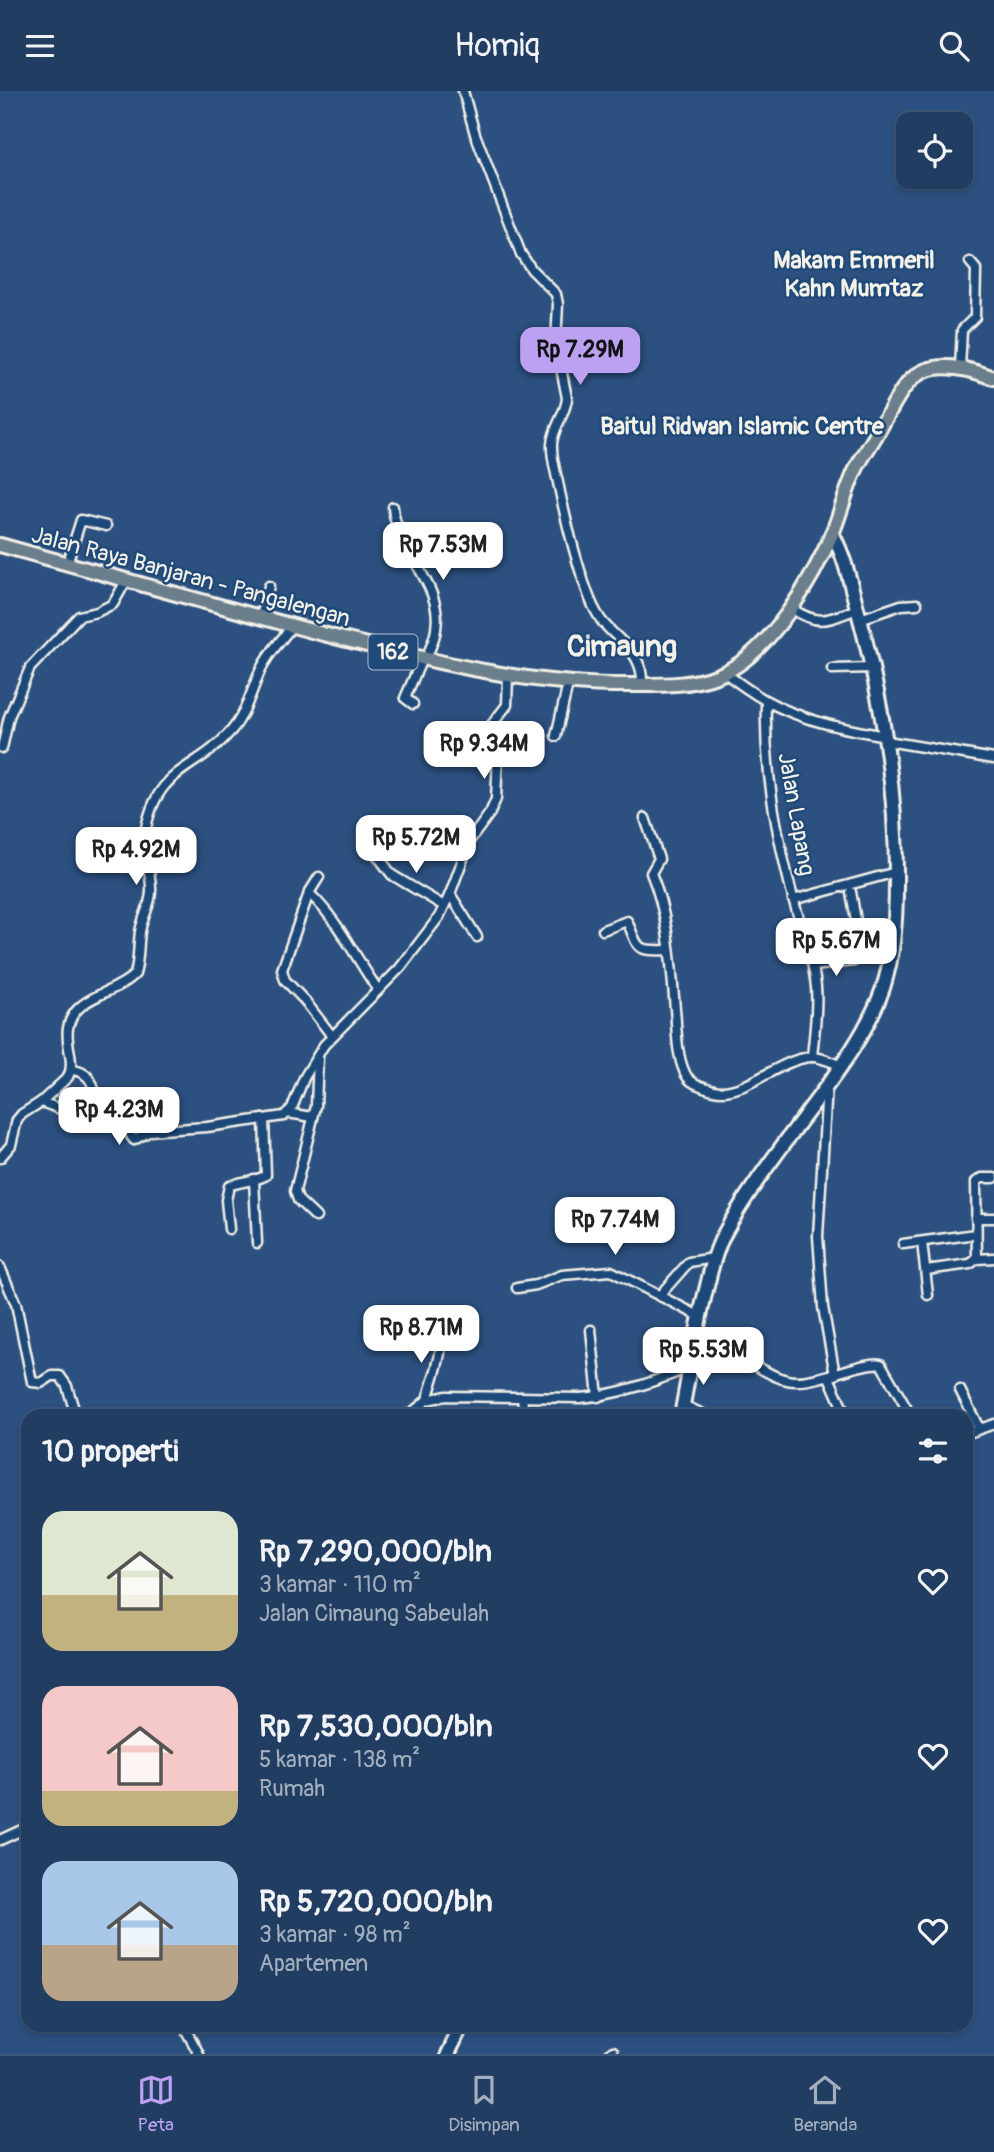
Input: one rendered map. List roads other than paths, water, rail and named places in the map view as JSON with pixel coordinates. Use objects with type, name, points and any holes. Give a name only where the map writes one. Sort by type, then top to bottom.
[{"type":"main road","name":"Jalan Raya Banjaran - Pangalengan","points":[[0,545],[292,626],[424,659],[508,676],[590,685],[694,682],[724,672],[751,655],[766,641],[791,608],[832,533],[857,467],[906,384],[923,372],[939,368],[960,368],[994,377]]},
{"type":"street","points":[[463,91],[475,134],[521,254],[558,298],[556,343],[567,404],[556,427],[552,445],[563,506],[577,561],[592,603],[600,619],[636,656],[641,666],[642,685]]},
{"type":"street","points":[[960,368],[962,330],[975,317],[976,269],[970,262]]},
{"type":"street","points":[[393,507],[394,519],[408,553],[422,572],[432,594],[436,630],[405,698],[413,704]]},
{"type":"street","points":[[67,564],[81,520],[106,526]]},
{"type":"street","points":[[682,1409],[699,1316],[714,1258],[737,1213],[783,1144],[842,1066],[867,1023],[883,989],[892,948],[896,871],[887,739],[874,668],[844,557],[832,533]]},
{"type":"street","points":[[2,748],[9,717],[30,668],[79,616],[97,612],[113,604],[126,581]]},
{"type":"street","points":[[261,617],[269,586]]},
{"type":"street","points":[[791,608],[808,619],[823,620],[917,604]]},
{"type":"street","points":[[0,1158],[11,1145],[16,1121],[41,1102],[72,1070],[68,1030],[79,1006],[132,977],[136,970],[140,932],[151,888],[144,834],[155,799],[164,785],[179,771],[215,747],[232,730],[241,717],[272,649],[292,626]]},
{"type":"street","points":[[832,669],[874,668]]},
{"type":"street","points":[[724,672],[766,701],[828,725],[994,759]]},
{"type":"street","points":[[41,1102],[60,1109],[121,1107],[130,1137],[135,1140],[150,1131],[207,1127],[284,1116],[292,1108],[304,1077],[318,1054],[332,1036],[400,968],[421,943],[444,906],[470,840],[490,813],[496,799],[498,756],[485,745],[483,736],[507,705],[508,676]]},
{"type":"street","points":[[556,736],[571,684]]},
{"type":"street","name":"Jalan Lapang","points":[[766,701],[765,739],[769,790],[793,900],[814,966],[817,991],[812,1057]]},
{"type":"street","points":[[645,818],[658,852],[657,865],[651,873],[663,910],[681,1060],[687,1078],[693,1083],[717,1091],[734,1089],[784,1065],[812,1057],[842,1066]]},
{"type":"street","points":[[377,855],[392,875],[444,906]]},
{"type":"street","points":[[793,900],[896,871]]},
{"type":"street","points":[[319,877],[309,893],[284,960],[282,975],[332,1036]]},
{"type":"street","points":[[851,892],[860,943],[892,948]]},
{"type":"street","points":[[309,893],[332,918],[379,990]]},
{"type":"street","points":[[450,894],[477,937]]},
{"type":"street","points":[[603,930],[627,921],[639,947],[652,951],[669,950]]},
{"type":"street","points":[[814,966],[854,961]]},
{"type":"street","points":[[316,1217],[295,1194],[313,1117],[318,1054]]},
{"type":"street","points":[[72,1070],[84,1073],[91,1081],[96,1107]]},
{"type":"street","points":[[827,1085],[818,1236],[832,1376],[844,1409]]},
{"type":"street","points":[[287,1113],[313,1117]]},
{"type":"street","points":[[229,1229],[227,1188],[238,1182],[261,1179],[266,1171],[264,1119]]},
{"type":"street","points":[[977,1259],[976,1182],[982,1178],[994,1178]]},
{"type":"street","points":[[254,1179],[257,1243]]},
{"type":"street","points":[[976,1218],[994,1218]]},
{"type":"street","points":[[903,1244],[976,1234]]},
{"type":"street","points":[[922,1242],[928,1295]]},
{"type":"street","points":[[659,1296],[689,1262],[714,1258]]},
{"type":"street","points":[[926,1270],[994,1258]]},
{"type":"street","points":[[0,1267],[16,1304],[32,1382],[41,1383],[52,1376],[60,1377],[67,1386],[74,1409]]},
{"type":"street","points":[[517,1288],[536,1285],[562,1275],[604,1270],[622,1276],[699,1316]]},
{"type":"street","points":[[427,1400],[441,1345],[442,1333],[439,1328]]},
{"type":"street","points":[[591,1330],[598,1397]]},
{"type":"street","points":[[693,1352],[727,1353],[779,1378],[792,1381],[809,1381],[870,1364],[881,1364],[907,1409]]},
{"type":"street","points":[[416,1409],[427,1400],[446,1396],[598,1397],[630,1389],[690,1367]]},
{"type":"street","points":[[960,1390],[970,1409]]},
{"type":"street","points":[[522,1397],[523,1409]]},
{"type":"street","points":[[973,1416],[979,1428]]},
{"type":"street","points":[[973,1431],[994,1424]]},
{"type":"street","points":[[0,1840],[21,1830]]},
{"type":"street","points":[[187,2032],[199,2054]]},
{"type":"street","points":[[448,2054],[459,2032]]},
{"type":"district","name":"Makam Emmeril Kahn Mumtaz","points":[[854,274]]},
{"type":"district","name":"Baitul Ridwan Islamic Centre","points":[[742,426]]},
{"type":"district","name":"Cimaung","points":[[622,646]]}]
